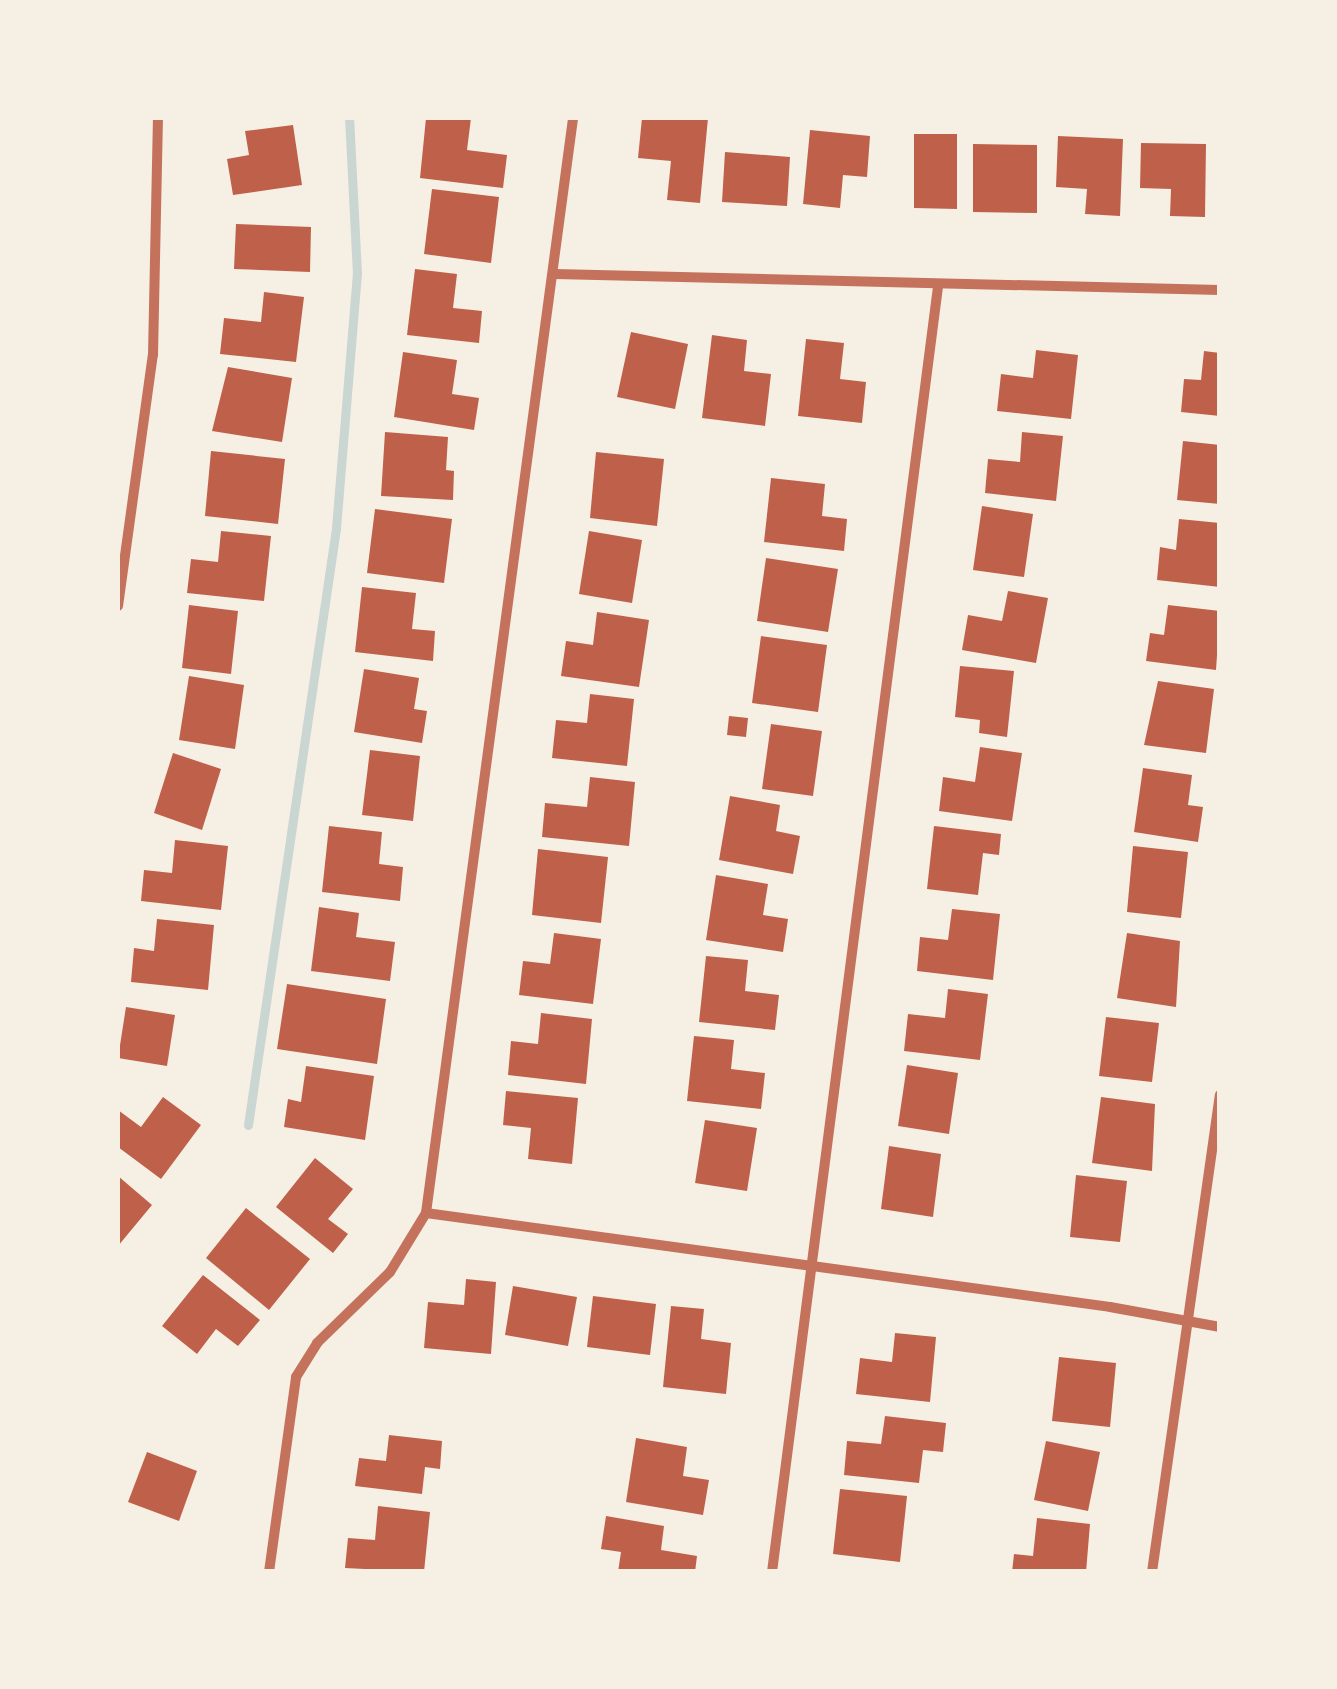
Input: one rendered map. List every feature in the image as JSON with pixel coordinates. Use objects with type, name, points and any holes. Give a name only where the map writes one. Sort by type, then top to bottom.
[{"type":"street","points":[[118,606],[154,354],[158,118]]},
{"type":"street","points":[[268,1572],[296,1376],[318,1343],[390,1272],[426,1213],[573,118]]},
{"type":"street","points":[[555,274],[1220,290]]},
{"type":"street","points":[[772,1572],[938,286]]},
{"type":"street","points":[[1152,1572],[1220,1095]]},
{"type":"street","points":[[426,1213],[1110,1307],[1220,1327]]},
{"type":"building","points":[[426,118],[471,118],[467,150],[507,155],[503,188],[420,178]]},
{"type":"building","points":[[642,118],[708,118],[700,203],[667,200],[671,161],[638,158]]},
{"type":"building","points":[[293,125],[302,185],[233,195],[227,159],[249,155],[245,131]]},
{"type":"building","points":[[810,130],[870,136],[867,177],[843,175],[840,208],[803,204]]},
{"type":"building","points":[[914,134],[957,134],[957,209],[914,208]]},
{"type":"building","points":[[1058,136],[1123,139],[1120,216],[1085,214],[1087,189],[1056,187]]},
{"type":"building","points":[[1141,143],[1206,144],[1205,217],[1170,216],[1171,189],[1140,188]]},
{"type":"building","points":[[973,144],[1037,145],[1037,213],[973,212]]},
{"type":"building","points":[[725,152],[790,157],[787,206],[722,202]]},
{"type":"building","points":[[432,189],[499,197],[491,263],[424,254]]},
{"type":"building","points":[[236,224],[311,227],[310,272],[234,269]]},
{"type":"building","points":[[415,269],[457,274],[453,308],[482,311],[479,343],[407,335]]},
{"type":"building","points":[[264,292],[304,297],[296,362],[220,354],[224,318],[261,322]]},
{"type":"building","points":[[631,332],[688,344],[675,409],[617,397]]},
{"type":"building","points":[[712,335],[747,340],[744,371],[771,374],[765,426],[702,418]]},
{"type":"building","points":[[806,339],[844,343],[840,379],[866,382],[862,423],[798,416]]},
{"type":"building","points":[[1036,350],[1078,355],[1071,419],[997,411],[1001,374],[1033,378]]},
{"type":"building","points":[[1204,351],[1220,353],[1220,416],[1181,412],[1184,379],[1201,380]]},
{"type":"building","points":[[403,352],[457,360],[452,394],[479,398],[474,430],[394,417]]},
{"type":"building","points":[[228,367],[292,378],[282,442],[212,431]]},
{"type":"building","points":[[385,432],[448,437],[446,470],[454,471],[453,500],[381,496]]},
{"type":"building","points":[[1022,432],[1063,436],[1056,501],[985,493],[988,459],[1020,462]]},
{"type":"building","points":[[1183,441],[1220,445],[1220,504],[1177,500]]},
{"type":"building","points":[[211,451],[285,459],[278,524],[205,516]]},
{"type":"building","points":[[596,452],[664,459],[657,526],[590,518]]},
{"type":"building","points":[[771,478],[825,484],[822,516],[847,519],[844,551],[764,542]]},
{"type":"building","points":[[982,506],[1033,514],[1024,577],[973,570]]},
{"type":"building","points":[[375,509],[452,519],[444,583],[367,573]]},
{"type":"building","points":[[1179,519],[1220,523],[1220,587],[1157,580],[1160,547],[1176,550]]},
{"type":"building","points":[[221,531],[271,536],[264,601],[187,593],[191,559],[218,562]]},
{"type":"building","points":[[589,531],[642,540],[632,603],[579,594]]},
{"type":"building","points":[[766,558],[838,569],[828,632],[757,621]]},
{"type":"building","points":[[362,587],[416,593],[412,629],[435,631],[433,661],[355,652]]},
{"type":"building","points":[[1008,591],[1048,598],[1036,663],[962,650],[968,615],[1002,621]]},
{"type":"building","points":[[189,605],[238,611],[231,674],[182,668]]},
{"type":"building","points":[[1168,605],[1220,611],[1216,670],[1146,661],[1150,633],[1164,635]]},
{"type":"building","points":[[597,612],[649,620],[639,687],[561,676],[566,641],[593,645]]},
{"type":"building","points":[[761,636],[827,645],[818,712],[752,703]]},
{"type":"building","points":[[960,666],[1014,671],[1007,737],[979,733],[980,720],[955,717]]},
{"type":"building","points":[[364,669],[419,678],[414,709],[427,711],[422,743],[354,732]]},
{"type":"building","points":[[189,676],[244,685],[235,749],[179,740]]},
{"type":"building","points":[[1158,681],[1214,689],[1206,753],[1144,745]]},
{"type":"building","points":[[590,694],[634,699],[627,766],[552,758],[556,720],[587,723]]},
{"type":"building","points":[[729,716],[748,718],[746,737],[727,735]]},
{"type":"building","points":[[771,724],[822,731],[813,796],[762,789]]},
{"type":"building","points":[[980,747],[1022,753],[1012,821],[939,811],[943,777],[975,782]]},
{"type":"building","points":[[370,750],[420,756],[413,821],[362,815]]},
{"type":"building","points":[[173,753],[221,769],[202,830],[154,813]]},
{"type":"building","points":[[1143,768],[1192,775],[1188,805],[1203,807],[1198,842],[1134,832]]},
{"type":"building","points":[[590,777],[635,782],[629,846],[542,837],[545,803],[587,807]]},
{"type":"building","points":[[730,796],[780,805],[776,831],[800,836],[793,874],[719,860]]},
{"type":"building","points":[[329,826],[382,832],[379,864],[403,867],[400,901],[322,892]]},
{"type":"building","points":[[934,826],[1001,834],[999,855],[983,853],[978,895],[927,889]]},
{"type":"building","points":[[175,840],[228,846],[221,910],[141,901],[144,870],[172,873]]},
{"type":"building","points":[[1133,846],[1188,852],[1181,918],[1127,912]]},
{"type":"building","points":[[538,849],[608,857],[601,923],[532,915]]},
{"type":"building","points":[[716,875],[768,884],[763,915],[788,919],[783,952],[706,940]]},
{"type":"building","points":[[319,907],[359,913],[356,937],[395,942],[390,981],[311,971]]},
{"type":"building","points":[[952,909],[1000,914],[993,980],[917,971],[920,937],[948,940]]},
{"type":"building","points":[[157,919],[214,925],[208,990],[131,982],[134,948],[154,951]]},
{"type":"building","points":[[554,933],[601,939],[593,1004],[519,995],[523,961],[550,964]]},
{"type":"building","points":[[1127,933],[1180,941],[1176,1007],[1117,998]]},
{"type":"building","points":[[706,956],[748,960],[745,991],[779,995],[775,1030],[699,1022]]},
{"type":"building","points":[[287,984],[386,999],[377,1064],[277,1049]]},
{"type":"building","points":[[948,989],[988,994],[980,1060],[904,1051],[908,1014],[945,1018]]},
{"type":"building","points":[[126,1007],[175,1015],[167,1066],[118,1058]]},
{"type":"building","points":[[541,1013],[592,1019],[586,1084],[508,1075],[511,1041],[538,1044]]},
{"type":"building","points":[[1106,1017],[1159,1023],[1152,1082],[1099,1076]]},
{"type":"building","points":[[694,1036],[734,1040],[731,1069],[765,1073],[761,1109],[687,1101]]},
{"type":"building","points":[[907,1065],[958,1073],[949,1134],[898,1126]]},
{"type":"building","points":[[306,1066],[374,1076],[365,1140],[284,1127],[288,1099],[301,1102]]},
{"type":"building","points":[[506,1091],[578,1098],[572,1164],[528,1159],[531,1128],[503,1125]]},
{"type":"building","points":[[163,1097],[201,1125],[161,1179],[118,1147],[118,1110],[141,1127]]},
{"type":"building","points":[[1101,1097],[1155,1104],[1152,1171],[1092,1163]]},
{"type":"building","points":[[705,1120],[757,1128],[747,1191],[695,1183]]},
{"type":"building","points":[[889,1146],[941,1154],[933,1217],[881,1209]]},
{"type":"building","points":[[315,1158],[353,1189],[328,1219],[348,1234],[333,1253],[276,1207]]},
{"type":"building","points":[[1076,1175],[1127,1181],[1120,1242],[1070,1237]]},
{"type":"building","points":[[118,1176],[152,1205],[118,1246]]},
{"type":"building","points":[[246,1208],[310,1259],[269,1310],[206,1258]]},
{"type":"building","points":[[203,1275],[260,1320],[238,1346],[216,1329],[197,1354],[162,1326]]},
{"type":"building","points":[[466,1279],[496,1282],[491,1354],[424,1348],[428,1302],[464,1305]]},
{"type":"building","points":[[513,1286],[577,1297],[568,1346],[505,1335]]},
{"type":"building","points":[[593,1296],[656,1304],[650,1355],[587,1347]]},
{"type":"building","points":[[671,1306],[704,1309],[701,1339],[731,1343],[726,1394],[663,1387]]},
{"type":"building","points":[[895,1333],[936,1337],[930,1402],[856,1394],[860,1358],[892,1362]]},
{"type":"building","points":[[1059,1357],[1116,1363],[1110,1427],[1052,1421]]},
{"type":"building","points":[[885,1416],[946,1423],[943,1452],[923,1450],[919,1483],[844,1475],[847,1441],[881,1444]]},
{"type":"building","points":[[389,1435],[442,1441],[440,1469],[425,1467],[422,1494],[355,1486],[359,1458],[386,1461]]},
{"type":"building","points":[[636,1438],[687,1447],[683,1476],[709,1480],[703,1515],[626,1502]]},
{"type":"building","points":[[1046,1441],[1100,1452],[1088,1511],[1034,1500]]},
{"type":"building","points":[[147,1452],[197,1471],[179,1521],[128,1502]]},
{"type":"building","points":[[840,1489],[907,1496],[900,1562],[833,1554]]},
{"type":"building","points":[[378,1506],[430,1512],[424,1572],[345,1568],[348,1538],[375,1540]]},
{"type":"building","points":[[606,1516],[664,1526],[661,1550],[697,1556],[695,1572],[618,1572],[621,1552],[601,1549]]},
{"type":"building","points":[[1037,1518],[1090,1524],[1086,1572],[1012,1572],[1014,1554],[1033,1556]]},
{"type":"waterway","points":[[248,1125],[336,528],[357,274],[349,118]]}]
